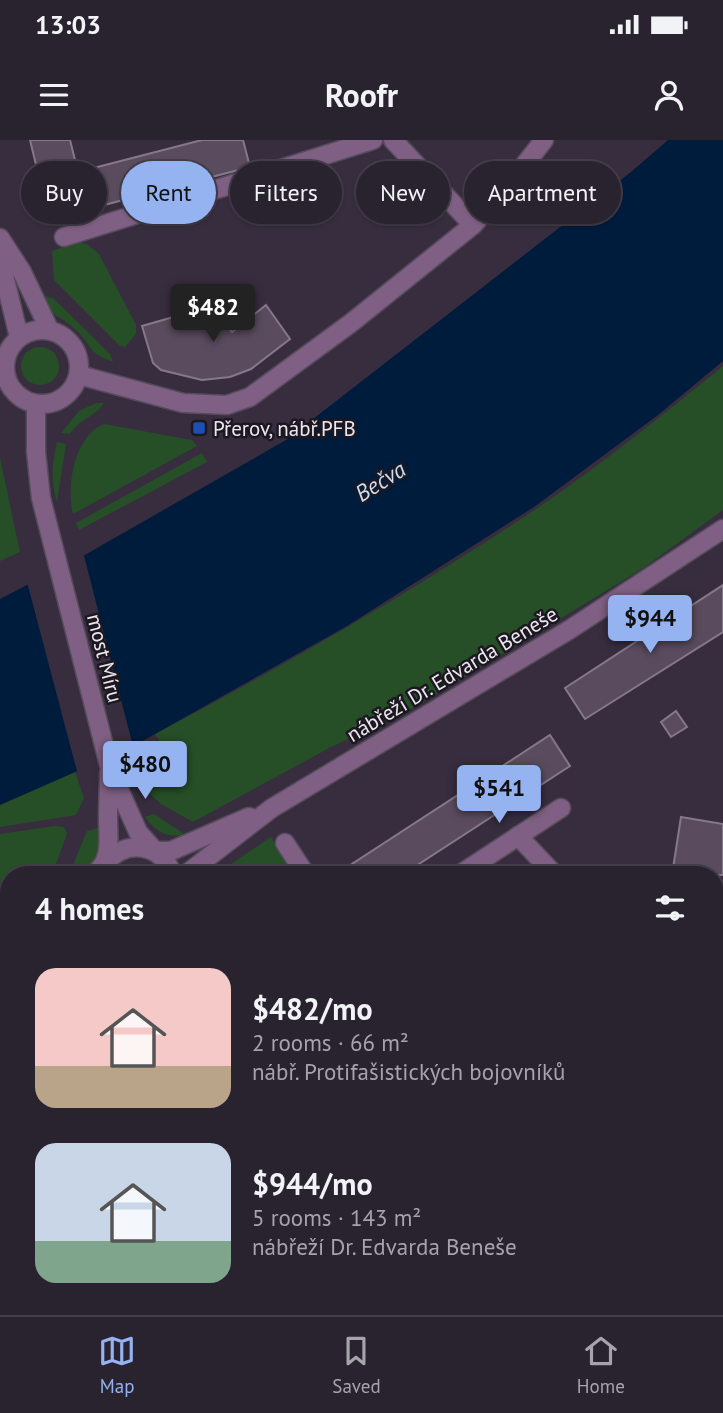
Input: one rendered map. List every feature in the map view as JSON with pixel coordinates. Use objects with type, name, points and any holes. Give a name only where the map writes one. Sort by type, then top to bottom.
[{"type":"street","points":[[64,237],[373,140]]},
{"type":"street","points":[[393,140],[473,225]]},
{"type":"street","points":[[79,375],[183,403],[215,406],[250,397],[351,323],[473,225],[544,140]]},
{"type":"street","points":[[0,238],[22,272],[49,329]]},
{"type":"street","points":[[0,259],[19,337]]},
{"type":"street","points":[[49,329],[65,337],[74,348],[79,361],[79,375],[74,387],[60,399],[49,404],[36,404],[17,394],[2,368],[8,350],[19,337],[31,330],[49,329]]},
{"type":"street","name":"most Míru","points":[[36,404],[38,479],[110,769],[138,832],[169,866]]},
{"type":"street","name":"nábřeží Dr. Edvarda Beneše","points":[[197,866],[272,808],[569,630],[723,529]]},
{"type":"street","name":"most Míru","points":[[101,866],[110,847],[110,769]]},
{"type":"street","name":"nábřeží Dr. Edvarda Beneše","points":[[103,866],[111,856],[128,847],[155,851],[171,850],[272,808]]},
{"type":"street","points":[[473,866],[561,808]]},
{"type":"street","points":[[518,836],[546,866]]},
{"type":"street","points":[[285,843],[300,866]]},
{"type":"green space","points":[[78,242],[87,244],[99,254],[136,325],[136,334],[125,347],[120,346],[54,280],[52,251]]},
{"type":"green space","points":[[42,295],[53,298],[110,354],[113,362],[94,352],[76,330],[53,313]]},
{"type":"green space","points":[[40,347],[53,353],[59,366],[53,379],[40,385],[27,379],[21,366],[27,353]]},
{"type":"green space","points":[[723,366],[723,510],[642,569],[406,712],[331,747],[193,822],[161,804],[142,787],[136,756],[161,743],[155,734],[347,627],[487,541],[582,477]]},
{"type":"green space","points":[[96,403],[104,403],[70,434],[61,433],[79,411]]},
{"type":"green space","points":[[104,424],[192,440],[197,446],[73,514],[72,476],[79,450],[94,430]]},
{"type":"green space","points":[[57,442],[66,444],[57,502],[52,472]]},
{"type":"green space","points":[[202,453],[207,462],[79,530],[76,523]]},
{"type":"green space","points":[[0,458],[20,552],[0,561]]},
{"type":"green space","points":[[75,772],[84,798],[76,815],[0,827],[0,805]]},
{"type":"green space","points":[[154,814],[184,835],[166,834],[157,830],[145,817]]},
{"type":"green space","points":[[54,826],[64,827],[67,833],[55,866],[0,866],[0,834]]},
{"type":"green space","points":[[102,827],[99,852],[89,866],[73,866],[87,831]]},
{"type":"green space","points":[[271,837],[289,866],[228,866]]},
{"type":"water","name":"Bečva","points":[[668,140],[723,140],[723,361],[658,415],[534,507],[347,626],[132,747],[0,805],[0,599],[83,556],[286,440],[564,224],[621,224],[621,180]]},
{"type":"pier","points":[[83,552],[134,750],[78,775],[27,582]]},
{"type":"building","points":[[30,140],[70,140],[75,161],[35,161]]},
{"type":"building","points":[[202,140],[243,140],[248,161],[230,161],[230,172],[216,176],[216,161],[121,161],[121,201],[107,204],[107,165]]},
{"type":"building","points":[[266,305],[290,339],[251,369],[230,377],[202,380],[161,370],[153,363],[142,326],[212,306],[232,332]]},
{"type":"building","points":[[723,585],[723,632],[585,719],[565,688]]},
{"type":"building","points":[[676,711],[687,727],[671,737],[661,722]]},
{"type":"building","points":[[550,735],[570,766],[416,866],[349,866]]},
{"type":"building","points":[[681,817],[723,824],[723,866],[673,866]]},
{"type":"place","name":"Přerov, nábř.PFB","points":[[199,428]]}]
